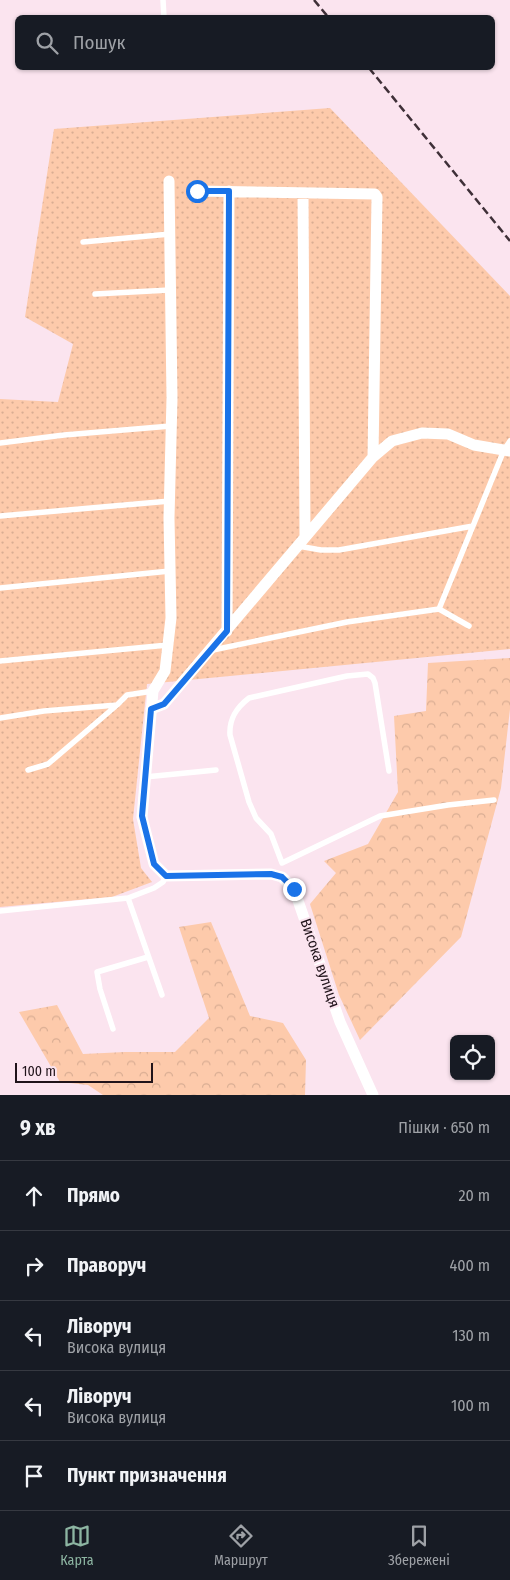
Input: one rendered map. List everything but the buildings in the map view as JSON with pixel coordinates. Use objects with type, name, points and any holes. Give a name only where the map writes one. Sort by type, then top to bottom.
[{"type":"street","points":[[169,181],[171,618],[165,671],[153,691],[142,816],[154,864],[166,876],[271,874],[282,877]]},
{"type":"street","points":[[197,191],[375,194],[377,197],[373,457]]},
{"type":"street","points":[[227,631],[229,191]]},
{"type":"street","points":[[301,542],[303,193]]},
{"type":"street","points":[[151,709],[164,704],[373,457],[392,441],[422,433],[448,434],[474,445],[508,447]]},
{"type":"street","name":"Висока вулиця","points":[[282,877],[294,889],[340,1022],[373,1095]]},
{"type":"lane","points":[[163,0],[164,15]]},
{"type":"lane","points":[[83,242],[170,234]]},
{"type":"lane","points":[[95,294],[170,290]]},
{"type":"lane","points":[[0,443],[64,435],[171,426]]},
{"type":"lane","points":[[439,609],[508,447]]},
{"type":"lane","points":[[0,516],[170,501]]},
{"type":"lane","points":[[301,542],[321,550],[339,550],[473,526]]},
{"type":"lane","points":[[0,588],[170,572]]},
{"type":"lane","points":[[210,650],[347,622],[439,609],[469,626]]},
{"type":"lane","points":[[0,661],[168,645]]},
{"type":"lane","points":[[282,877],[282,862],[271,834],[256,818],[249,802],[230,735],[229,725],[233,714],[240,704],[249,698],[312,683],[368,674],[375,683],[389,771]]},
{"type":"lane","points":[[28,770],[48,764],[127,695],[153,691]]},
{"type":"lane","points":[[0,718],[117,704]]},
{"type":"lane","points":[[145,777],[216,770]]},
{"type":"lane","points":[[282,862],[380,816],[494,800]]},
{"type":"lane","points":[[0,911],[128,898],[154,888],[163,882],[166,876]]},
{"type":"lane","points":[[128,898],[162,995]]},
{"type":"lane","points":[[113,1029],[100,989],[97,972],[148,957]]},
{"type":"green space","points":[[330,108],[510,296],[510,649],[147,684],[133,819],[141,868],[152,882],[112,897],[0,907],[0,399],[58,402],[73,344],[25,317],[54,129]]},
{"type":"green space","points":[[510,658],[510,709],[501,788],[461,937],[360,1040],[339,995],[310,904],[336,873],[324,861],[368,844],[398,792],[394,716],[426,711],[428,663]]},
{"type":"green space","points":[[211,922],[250,1016],[283,1023],[306,1060],[305,1095],[103,1095],[88,1085],[60,1082],[19,1012],[57,1005],[83,1054],[175,1052],[209,1018],[179,927]]},
{"type":"railway","points":[[314,0],[326,15]]},
{"type":"railway","points":[[371,70],[510,241]]},
{"type":"route","points":[[197,191],[229,191],[227,631],[164,704],[151,709],[142,816],[154,864],[166,876],[271,874],[282,877],[294,889]]}]
